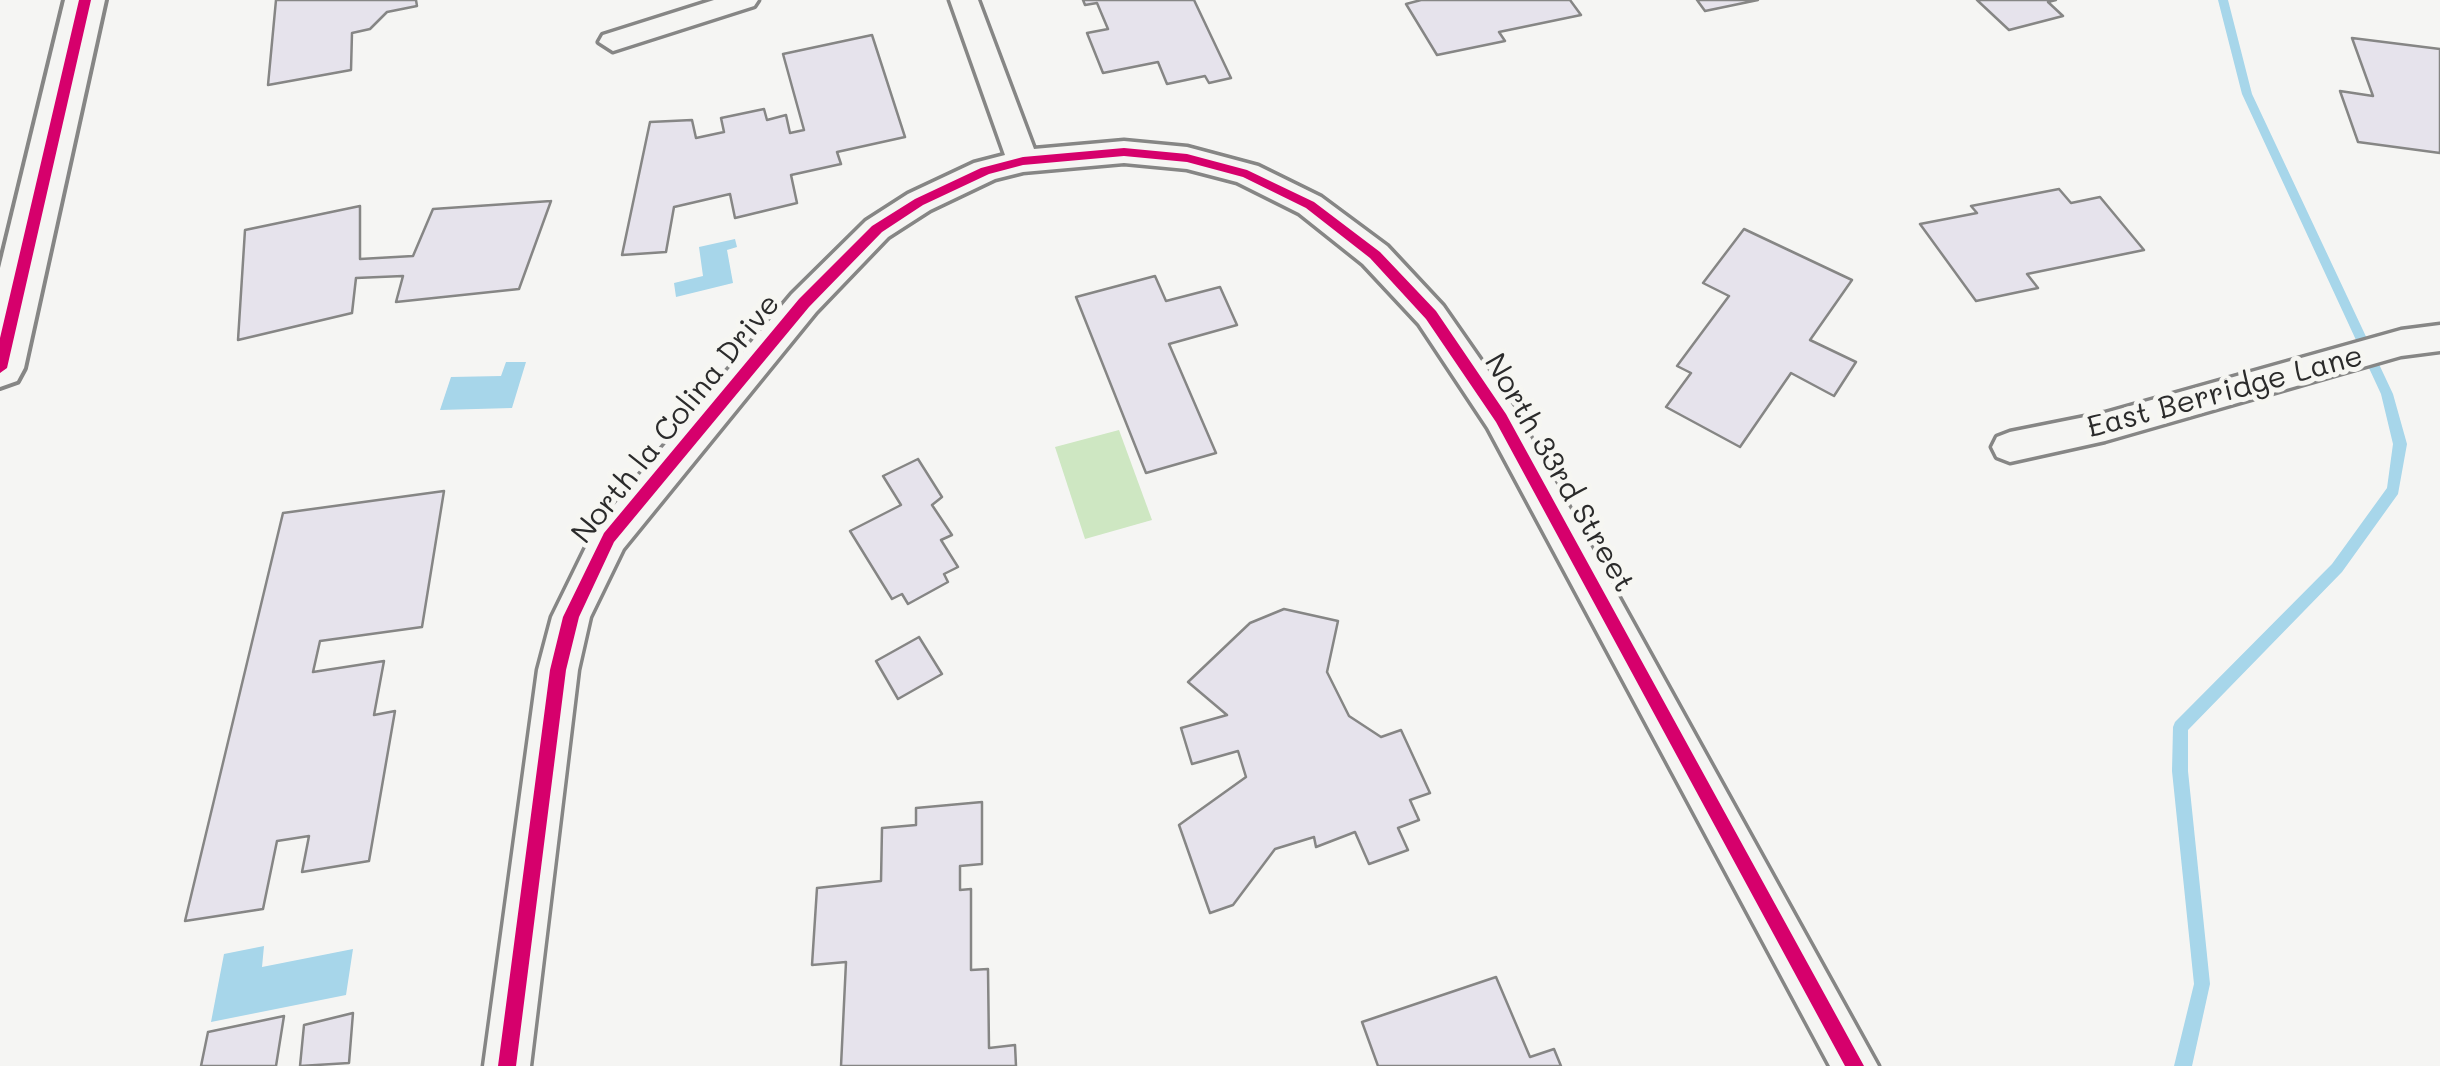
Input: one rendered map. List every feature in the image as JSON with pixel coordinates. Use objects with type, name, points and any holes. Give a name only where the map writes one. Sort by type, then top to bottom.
[{"type":"main road","points":[[0,368],[85,0]]},
{"type":"street","points":[[613,42],[744,0]]},
{"type":"street","points":[[964,0],[1023,161]]},
{"type":"street","name":"North 33rd Street","points":[[1023,161],[1124,152],[1187,158],[1246,174],[1310,205],[1375,254],[1431,315],[1501,418],[1855,1066]]},
{"type":"street","name":"North la Colina Drive","points":[[508,1066],[558,670],[571,617],[608,538],[804,303],[877,229],[966,179],[1023,161]]},
{"type":"street","name":"East Berridge Lane","points":[[2010,447],[2105,427],[2401,343],[2440,338]]},
{"type":"green space","points":[[1119,430],[1152,520],[1085,539],[1055,447]]},
{"type":"water","points":[[735,239],[737,247],[727,250],[733,283],[676,297],[674,283],[703,276],[699,247]]},
{"type":"water","points":[[506,362],[526,362],[512,408],[440,410],[451,377],[501,376]]},
{"type":"water","points":[[264,946],[262,967],[353,949],[346,995],[211,1022],[224,954]]},
{"type":"building","points":[[276,0],[416,0],[417,6],[387,12],[370,29],[352,33],[351,70],[268,85]]},
{"type":"building","points":[[1083,0],[1194,0],[1231,78],[1209,83],[1205,76],[1167,84],[1158,62],[1103,73],[1087,33],[1108,29],[1097,3],[1085,5]]},
{"type":"building","points":[[1421,0],[1570,0],[1581,15],[1499,32],[1505,41],[1437,55],[1406,4]]},
{"type":"building","points":[[1697,0],[1758,0],[1705,11]]},
{"type":"building","points":[[1977,0],[2056,0],[2048,2],[2063,16],[2009,30]]},
{"type":"building","points":[[872,35],[905,137],[837,152],[841,164],[791,175],[797,203],[735,218],[730,194],[674,207],[666,252],[622,255],[650,122],[692,120],[696,138],[724,132],[721,118],[764,109],[767,120],[786,115],[790,133],[804,130],[783,54]]},
{"type":"building","points":[[2352,38],[2440,49],[2440,153],[2358,142],[2340,91],[2373,96]]},
{"type":"building","points":[[2059,189],[2071,203],[2100,197],[2144,250],[2027,274],[2038,288],[1976,301],[1920,224],[1977,213],[1971,206]]},
{"type":"building","points":[[551,201],[519,289],[396,302],[403,276],[356,278],[352,313],[238,340],[245,230],[360,206],[360,259],[413,256],[433,209]]},
{"type":"building","points":[[1744,229],[1852,280],[1810,340],[1856,362],[1834,396],[1791,373],[1740,447],[1666,407],[1691,373],[1677,366],[1729,296],[1703,283]]},
{"type":"building","points":[[1155,276],[1166,301],[1220,287],[1237,325],[1169,344],[1216,453],[1146,473],[1076,297]]},
{"type":"building","points":[[918,459],[942,497],[932,505],[952,535],[941,540],[958,567],[944,574],[948,582],[908,604],[902,594],[892,599],[850,531],[901,505],[883,476]]},
{"type":"building","points":[[444,491],[422,627],[320,641],[313,672],[384,661],[374,715],[395,711],[369,861],[302,872],[309,836],[277,841],[263,909],[185,921],[283,513]]},
{"type":"building","points":[[1284,609],[1338,621],[1327,672],[1349,716],[1381,737],[1401,730],[1430,793],[1410,800],[1419,820],[1398,828],[1408,850],[1369,864],[1355,832],[1316,847],[1314,837],[1275,849],[1233,905],[1210,913],[1179,825],[1246,777],[1238,751],[1192,764],[1181,728],[1227,715],[1188,682],[1250,623]]},
{"type":"building","points":[[919,637],[942,674],[898,699],[876,661]]},
{"type":"building","points":[[982,802],[982,864],[960,866],[960,890],[971,889],[971,970],[988,969],[989,1048],[1015,1045],[1016,1066],[841,1066],[846,962],[812,965],[817,888],[881,881],[882,828],[916,825],[916,808]]},
{"type":"building","points":[[1496,977],[1530,1057],[1554,1049],[1561,1066],[1378,1066],[1362,1022]]},
{"type":"building","points":[[353,1013],[349,1063],[300,1066],[304,1025]]},
{"type":"building","points":[[284,1016],[276,1066],[201,1066],[208,1032]]},
{"type":"waterway","points":[[2183,1066],[2202,984],[2180,771],[2180,727],[2337,568],[2393,490],[2400,444],[2387,394],[2247,94],[2223,0]]},
{"type":"cycle path","points":[[0,368],[85,0]]},
{"type":"cycle path","points":[[507,1066],[558,670],[571,617],[609,538],[804,303],[877,229],[919,202],[985,171],[1023,161],[1124,152],[1187,158],[1247,174],[1310,205],[1375,255],[1431,315],[1501,418],[1855,1066]]}]
